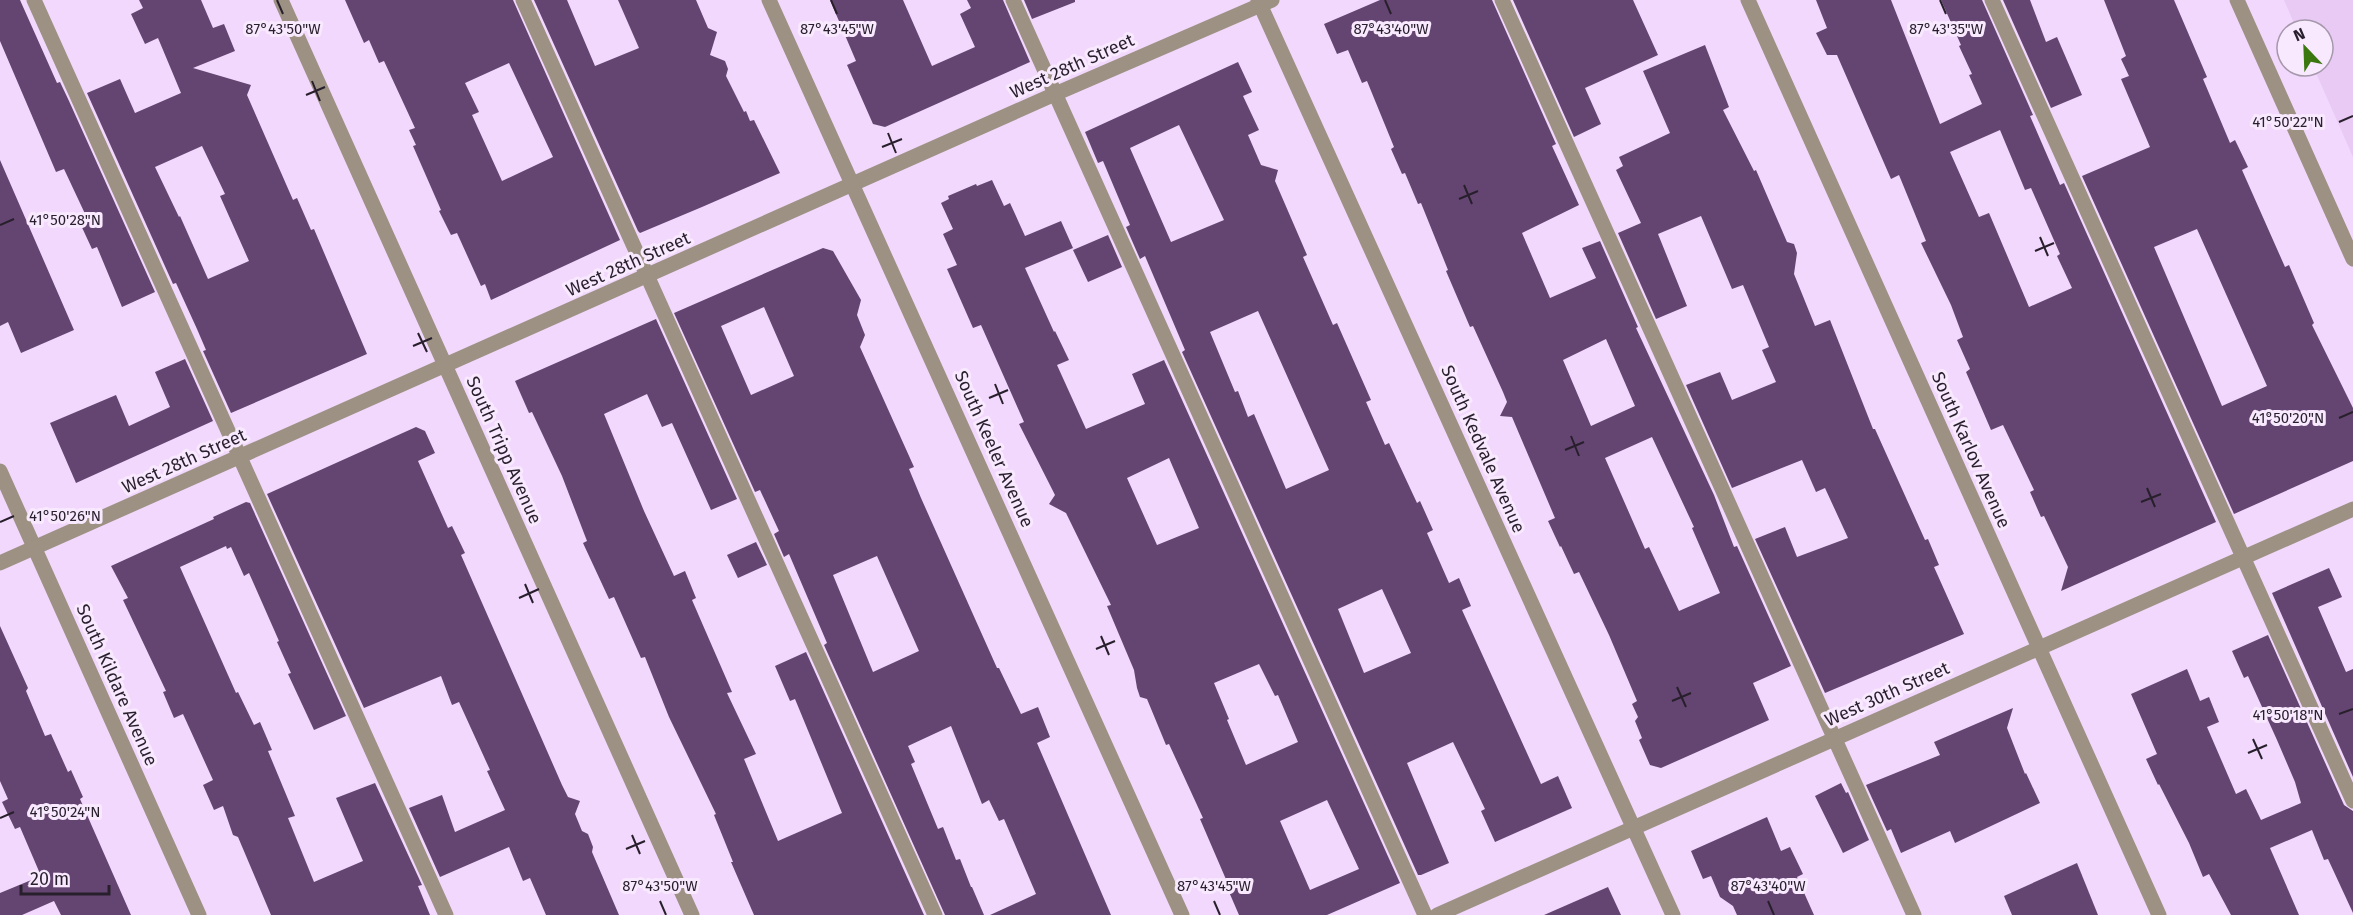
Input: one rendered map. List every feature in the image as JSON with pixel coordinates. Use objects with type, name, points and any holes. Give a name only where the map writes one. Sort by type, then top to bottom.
[{"type":"street","points":[[34,0],[446,915]]},
{"type":"street","name":"South Tripp Avenue","points":[[280,0],[692,915]]},
{"type":"street","points":[[523,0],[935,915]]},
{"type":"street","name":"South Keeler Avenue","points":[[770,0],[1182,915]]},
{"type":"street","points":[[1013,0],[1425,915]]},
{"type":"street","points":[[1502,0],[1914,915]]},
{"type":"street","name":"South Karlov Avenue","points":[[1748,0],[2159,915]]},
{"type":"street","points":[[1992,0],[2353,801]]},
{"type":"street","points":[[2237,0],[2353,259]]},
{"type":"street","name":"West 28th Street","points":[[0,564],[1263,2]]},
{"type":"street","name":"South Kedvale Avenue","points":[[1263,2],[1672,915]]},
{"type":"street","name":"South Kildare Avenue","points":[[0,471],[199,915]]},
{"type":"street","name":"West 30th Street","points":[[1437,915],[2353,509]]},
{"type":"shaded area","points":[[2284,0],[2353,0],[2353,157],[2318,78],[2335,78],[2335,18],[2292,18]]},
{"type":"building","points":[[0,0],[20,0],[57,83],[60,82],[69,101],[155,292],[122,307],[97,247],[92,249],[79,221],[87,218],[64,169],[56,172],[0,41]]},
{"type":"building","points":[[139,0],[201,0],[213,28],[224,24],[235,51],[193,68],[251,85],[247,95],[293,200],[297,198],[311,230],[314,229],[367,354],[231,413],[203,351],[206,350],[197,329],[176,283],[173,284],[87,93],[120,79],[135,113],[181,93],[158,38],[145,44],[131,14],[143,8]],"holes":[[[202,146],[225,194],[220,196],[249,261],[208,279],[155,167]]]},
{"type":"building","points":[[345,0],[513,0],[620,240],[491,300],[485,284],[481,286],[457,233],[451,235],[439,211],[441,210],[413,146],[416,145],[409,130],[415,128],[384,61],[379,63],[369,40],[364,43]],"holes":[[[509,63],[553,157],[502,181],[472,115],[479,112],[465,83]]]},
{"type":"building","points":[[534,0],[567,0],[595,66],[639,48],[618,0],[696,0],[708,28],[717,32],[710,55],[725,61],[728,69],[726,76],[744,112],[746,111],[750,121],[754,120],[780,173],[640,233]]},
{"type":"building","points":[[830,0],[903,0],[932,66],[975,47],[960,14],[971,8],[967,0],[1003,0],[1030,62],[885,127],[873,124],[847,65],[856,61]]},
{"type":"building","points":[[1024,0],[1075,0],[1075,2],[1032,19]]},
{"type":"building","points":[[1380,0],[1492,0],[1556,144],[1552,146],[1579,205],[1522,233],[1550,298],[1596,278],[1582,248],[1600,241],[1638,327],[1636,328],[1714,495],[1734,547],[1737,546],[1791,666],[1753,683],[1769,720],[1661,768],[1650,765],[1639,740],[1642,738],[1635,721],[1638,717],[1632,704],[1637,701],[1579,572],[1574,574],[1548,521],[1555,518],[1512,417],[1500,416],[1507,402],[1473,326],[1470,327],[1421,203],[1418,204],[1405,173],[1402,174],[1391,149],[1394,147],[1367,81],[1362,83],[1348,50],[1337,54],[1324,24]],"holes":[[[1606,339],[1635,406],[1591,426],[1563,360]],[[1652,437],[1694,527],[1692,528],[1720,593],[1679,611],[1649,547],[1645,549],[1605,458]]]},
{"type":"building","points":[[1513,0],[1633,0],[1658,55],[1585,88],[1601,124],[1574,137]]},
{"type":"building","points":[[1816,0],[1891,0],[1940,124],[1982,104],[1969,75],[1972,74],[1959,46],[1961,45],[1941,0],[1982,0],[2033,115],[2030,116],[2060,185],[2064,183],[2216,522],[2061,591],[2068,567],[2044,516],[2041,517],[2030,492],[2034,490],[2003,425],[1991,430],[1966,372],[1970,369],[1957,340],[1963,337],[1951,305],[1921,243],[1926,241],[1899,175],[1891,179],[1837,55],[1827,55],[1816,33],[1827,28]],"holes":[[[2000,130],[2025,190],[2031,188],[2072,288],[2029,307],[1989,213],[1979,217],[1950,152]]]},
{"type":"building","points":[[2003,0],[2030,0],[2046,42],[2057,37],[2082,95],[2051,108]]},
{"type":"building","points":[[2104,0],[2174,0],[2207,77],[2203,79],[2230,143],[2235,140],[2248,167],[2242,170],[2285,267],[2289,265],[2314,323],[2312,325],[2353,408],[2353,461],[2234,514],[2082,176],[2150,147],[2121,79],[2129,76],[2121,59],[2126,56]],"holes":[[[2197,229],[2267,386],[2222,406],[2154,247]]]},
{"type":"building","points":[[1705,45],[1729,107],[1723,110],[1754,171],[1756,170],[1787,242],[1794,244],[1797,253],[1794,274],[1815,326],[1830,320],[1873,429],[1875,429],[1925,540],[1928,539],[1939,565],[1934,567],[1964,634],[1825,693],[1755,539],[1785,527],[1797,557],[1848,538],[1825,488],[1816,492],[1802,460],[1732,488],[1686,385],[1720,372],[1732,400],[1776,382],[1762,350],[1769,347],[1743,285],[1732,289],[1701,216],[1658,234],[1687,306],[1656,319],[1618,233],[1641,223],[1616,170],[1623,166],[1619,157],[1670,133],[1643,71]]},
{"type":"building","points":[[1238,62],[1252,92],[1243,96],[1259,130],[1248,135],[1261,165],[1278,170],[1275,181],[1307,255],[1303,257],[1333,325],[1337,323],[1371,400],[1366,402],[1385,445],[1389,443],[1417,503],[1420,501],[1433,530],[1427,533],[1449,583],[1459,578],[1471,606],[1462,610],[1541,784],[1558,776],[1572,808],[1495,842],[1481,811],[1485,809],[1453,742],[1407,763],[1449,863],[1418,875],[1182,352],[1185,350],[1145,256],[1140,259],[1126,227],[1130,225],[1103,161],[1098,163],[1085,132]],"holes":[[[1179,125],[1224,220],[1171,242],[1130,148]],[[1258,311],[1329,470],[1286,489],[1254,414],[1248,417],[1210,332]],[[1382,589],[1411,653],[1364,673],[1338,609]]]},
{"type":"building","points":[[0,160],[74,330],[21,353],[8,322],[0,326]]},
{"type":"building","points":[[992,180],[1004,206],[1010,203],[1025,236],[1061,221],[1073,248],[1025,268],[1069,360],[1057,365],[1086,429],[1145,404],[1132,374],[1164,360],[1400,883],[1327,915],[1239,915],[1200,819],[1203,818],[1169,744],[1166,745],[1147,699],[1140,697],[1134,670],[1107,606],[1111,605],[1066,513],[1049,504],[1055,495],[1019,424],[1024,422],[981,325],[973,328],[947,269],[957,265],[943,234],[953,229],[941,203],[949,199],[948,196],[976,184],[977,186]],"holes":[[[1169,458],[1199,528],[1157,545],[1127,478]],[[1259,664],[1275,696],[1278,695],[1298,742],[1246,765],[1214,683]],[[1327,800],[1359,869],[1310,890],[1280,821]]]},
{"type":"building","points":[[1108,235],[1122,267],[1088,282],[1073,250]]},
{"type":"building","points":[[823,248],[833,251],[861,300],[857,315],[865,335],[860,347],[914,467],[909,469],[921,498],[997,668],[1021,714],[1038,707],[1050,737],[1037,743],[1111,915],[990,915],[1036,894],[1004,819],[999,821],[989,800],[982,804],[951,726],[908,746],[915,762],[911,764],[938,829],[943,827],[956,860],[960,859],[984,915],[945,915],[824,645],[827,643],[789,554],[784,557],[774,534],[779,531],[760,490],[755,492],[674,313]],"holes":[[[764,307],[794,376],[751,395],[721,326]],[[877,556],[919,651],[873,672],[833,575]]]},
{"type":"building","points":[[656,319],[737,499],[711,510],[672,423],[662,427],[647,394],[604,414],[674,576],[685,571],[696,598],[692,600],[732,692],[727,693],[756,754],[744,759],[778,841],[842,813],[795,699],[790,701],[775,666],[806,652],[924,915],[754,915],[731,862],[733,862],[714,815],[716,814],[669,717],[645,657],[641,658],[614,597],[609,599],[583,543],[587,541],[562,476],[515,381]]},
{"type":"building","points":[[185,359],[213,421],[76,483],[50,423],[116,395],[129,426],[170,407],[155,372]]},
{"type":"building","points":[[416,427],[425,431],[435,453],[418,461],[448,528],[452,526],[465,553],[461,555],[562,785],[568,797],[580,801],[575,814],[582,831],[588,834],[593,847],[592,852],[619,915],[546,915],[530,878],[523,881],[509,847],[440,877],[409,808],[442,795],[455,832],[505,810],[487,771],[490,770],[459,702],[452,705],[441,676],[364,708],[267,494]]},
{"type":"building","points":[[246,502],[250,503],[346,716],[314,730],[288,674],[291,673],[277,642],[279,641],[249,573],[244,576],[231,547],[227,549],[226,546],[180,567],[236,693],[238,692],[254,725],[260,722],[272,750],[268,751],[295,816],[288,818],[314,882],[363,861],[336,798],[375,783],[422,885],[418,886],[430,915],[271,915],[238,837],[233,835],[223,806],[214,810],[203,785],[213,780],[183,714],[174,718],[163,692],[166,691],[123,600],[128,598],[111,566]]},
{"type":"building","points":[[756,542],[767,565],[738,578],[727,555]]},
{"type":"building","points":[[2329,568],[2342,597],[2318,607],[2346,672],[2353,669],[2353,777],[2272,593]]},
{"type":"building","points":[[0,626],[28,688],[26,691],[45,736],[51,734],[68,772],[71,770],[83,797],[80,799],[131,915],[61,915],[54,901],[22,915],[0,915],[0,893],[41,876],[20,827],[15,829],[2,802],[8,799],[0,781]]},
{"type":"building","points":[[2268,635],[2344,805],[2353,811],[2353,913],[2328,859],[2324,860],[2312,830],[2270,848],[2299,915],[2231,915],[2209,874],[2203,877],[2189,843],[2146,759],[2157,754],[2131,694],[2187,669],[2200,701],[2209,697],[2219,722],[2207,727],[2236,794],[2246,789],[2261,820],[2301,803],[2295,782],[2248,676],[2244,678],[2232,651]]},
{"type":"building","points":[[2013,708],[2007,728],[2025,774],[2040,803],[1955,843],[1950,831],[1901,853],[1891,829],[1887,831],[1866,785],[1940,755],[1934,742]]},
{"type":"building","points":[[1841,783],[1846,793],[1848,792],[1869,840],[1843,853],[1815,796]]},
{"type":"building","points":[[1767,817],[1781,851],[1790,847],[1803,874],[1797,877],[1814,915],[1737,915],[1733,906],[1720,897],[1711,876],[1703,879],[1691,851]]},
{"type":"building","points":[[2077,863],[2098,915],[2012,915],[2004,896]]},
{"type":"building","points":[[1608,887],[1621,915],[1544,915]]}]
